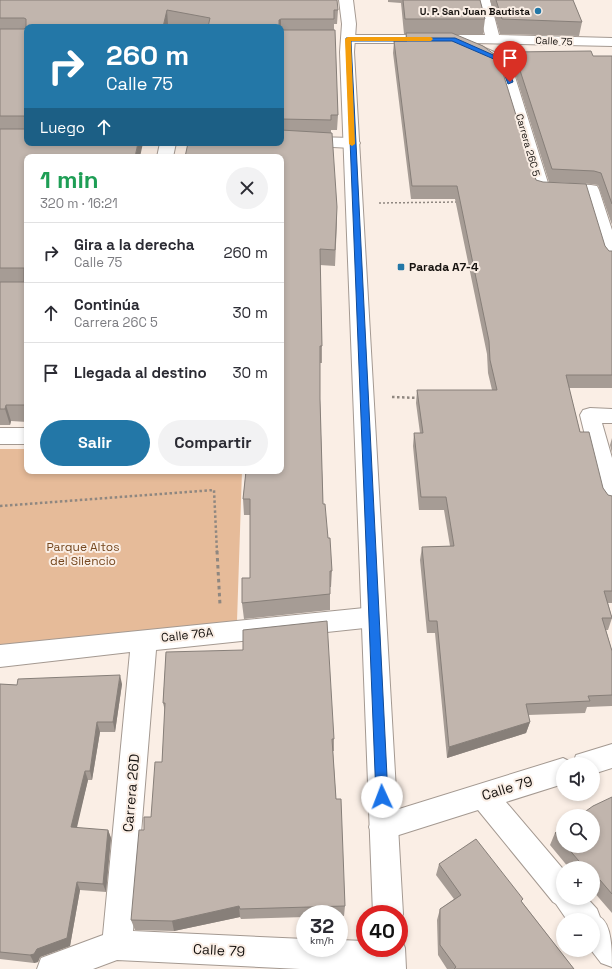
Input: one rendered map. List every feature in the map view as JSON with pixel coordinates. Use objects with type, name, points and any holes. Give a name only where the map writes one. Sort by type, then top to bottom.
[{"type":"street","points":[[346,0],[349,24],[342,39],[352,143],[387,905]]},
{"type":"street","points":[[483,0],[493,39]]},
{"type":"street","name":"Calle 75","points":[[342,39],[493,39],[612,42]]},
{"type":"street","points":[[453,39],[498,59]]},
{"type":"street","name":"Carrera 26C 5","points":[[498,59],[505,67],[541,188],[591,190],[612,258]]},
{"type":"street","points":[[284,142],[352,143]]},
{"type":"street","points":[[612,416],[590,414],[612,500]]},
{"type":"street","points":[[0,436],[24,436]]},
{"type":"street","name":"Calle 76A","points":[[0,656],[374,617]]},
{"type":"street","name":"Carrera 26D","points":[[117,945],[144,640]]},
{"type":"street","points":[[600,760],[612,756]]},
{"type":"street","name":"Calle 79","points":[[383,827],[556,773]]},
{"type":"street","points":[[484,796],[556,883]]},
{"type":"street","points":[[574,905],[580,913]]},
{"type":"street","points":[[600,937],[612,952]]},
{"type":"street","name":"Calle 79","points":[[52,969],[117,945],[392,961]]},
{"type":"lane","points":[[498,59],[536,59]]},
{"type":"path","points":[[378,203],[465,202]]},
{"type":"path","points":[[385,397],[425,398]]},
{"type":"path","points":[[0,506],[214,490],[222,632]]},
{"type":"green space","name":"Parque Altos del Silencio","points":[[0,449],[24,449],[24,474],[242,474],[237,621],[0,646]]},
{"type":"building","points":[[0,0],[337,0],[338,10],[334,10],[334,19],[281,19],[279,20],[279,24],[209,24],[210,18],[167,10],[164,24],[26,24],[26,19],[24,18],[0,18]]},
{"type":"building","points":[[403,0],[480,0],[485,19],[405,19]]},
{"type":"building","name":"U. P. San Juan Bautista","points":[[496,0],[573,0],[582,22],[502,19]]},
{"type":"building","points":[[0,29],[24,29],[24,116],[0,116]]},
{"type":"building","points":[[284,30],[335,30],[338,115],[331,115],[331,120],[284,119]]},
{"type":"building","points":[[406,33],[452,33],[483,46],[498,57],[536,180],[543,182],[586,184],[605,246],[609,251],[612,251],[612,375],[566,375],[580,432],[589,432],[603,488],[608,495],[612,496],[612,591],[604,591],[612,618],[602,618],[612,651],[612,695],[588,696],[590,701],[526,704],[530,722],[449,747],[437,621],[429,621],[422,547],[454,546],[446,497],[421,497],[414,433],[423,433],[417,390],[497,390],[490,360],[489,341],[457,186],[412,186],[394,41],[407,41]]},
{"type":"building","points":[[591,51],[593,56],[612,56],[612,204],[601,173],[594,171],[552,169],[515,55],[512,52]]},
{"type":"building","points":[[0,129],[24,129],[24,146],[137,146],[136,154],[24,154],[24,268],[0,268]]},
{"type":"building","points":[[284,130],[332,133],[337,207],[335,250],[320,249],[322,346],[320,346],[320,399],[323,504],[325,504],[328,538],[330,538],[332,571],[330,571],[330,594],[242,603],[242,578],[250,578],[250,499],[243,499],[246,474],[284,474],[284,154],[186,154],[187,146],[284,146]]},
{"type":"building","points":[[0,282],[24,282],[24,405],[6,405],[5,409],[0,409]]},
{"type":"building","points":[[327,621],[336,799],[341,799],[345,905],[296,905],[296,907],[240,909],[239,906],[172,921],[131,920],[139,830],[144,830],[144,817],[151,817],[155,762],[162,762],[166,652],[243,650],[243,630]]},
{"type":"building","points":[[120,675],[113,722],[97,722],[90,771],[85,771],[71,827],[108,830],[103,884],[77,882],[67,938],[37,949],[34,954],[30,955],[0,952],[0,684],[17,685],[18,679]]},
{"type":"building","points":[[612,797],[612,894],[600,880],[600,861],[579,861],[572,853],[600,853],[600,809],[589,809]]},
{"type":"building","points":[[476,839],[523,899],[521,901],[556,946],[556,957],[565,957],[574,969],[454,969],[456,967],[440,945],[440,909],[461,895],[439,864]]},
{"type":"slow traffic","points":[[352,144],[347,52],[348,39],[431,39]]},
{"type":"place","name":"U. P. San Juan Bautista","points":[[538,11]]},
{"type":"place","name":"Parada A7-4","points":[[401,267]]},
{"type":"route","points":[[382,797],[347,52],[348,39],[453,39],[498,59],[505,67],[510,82]]}]
